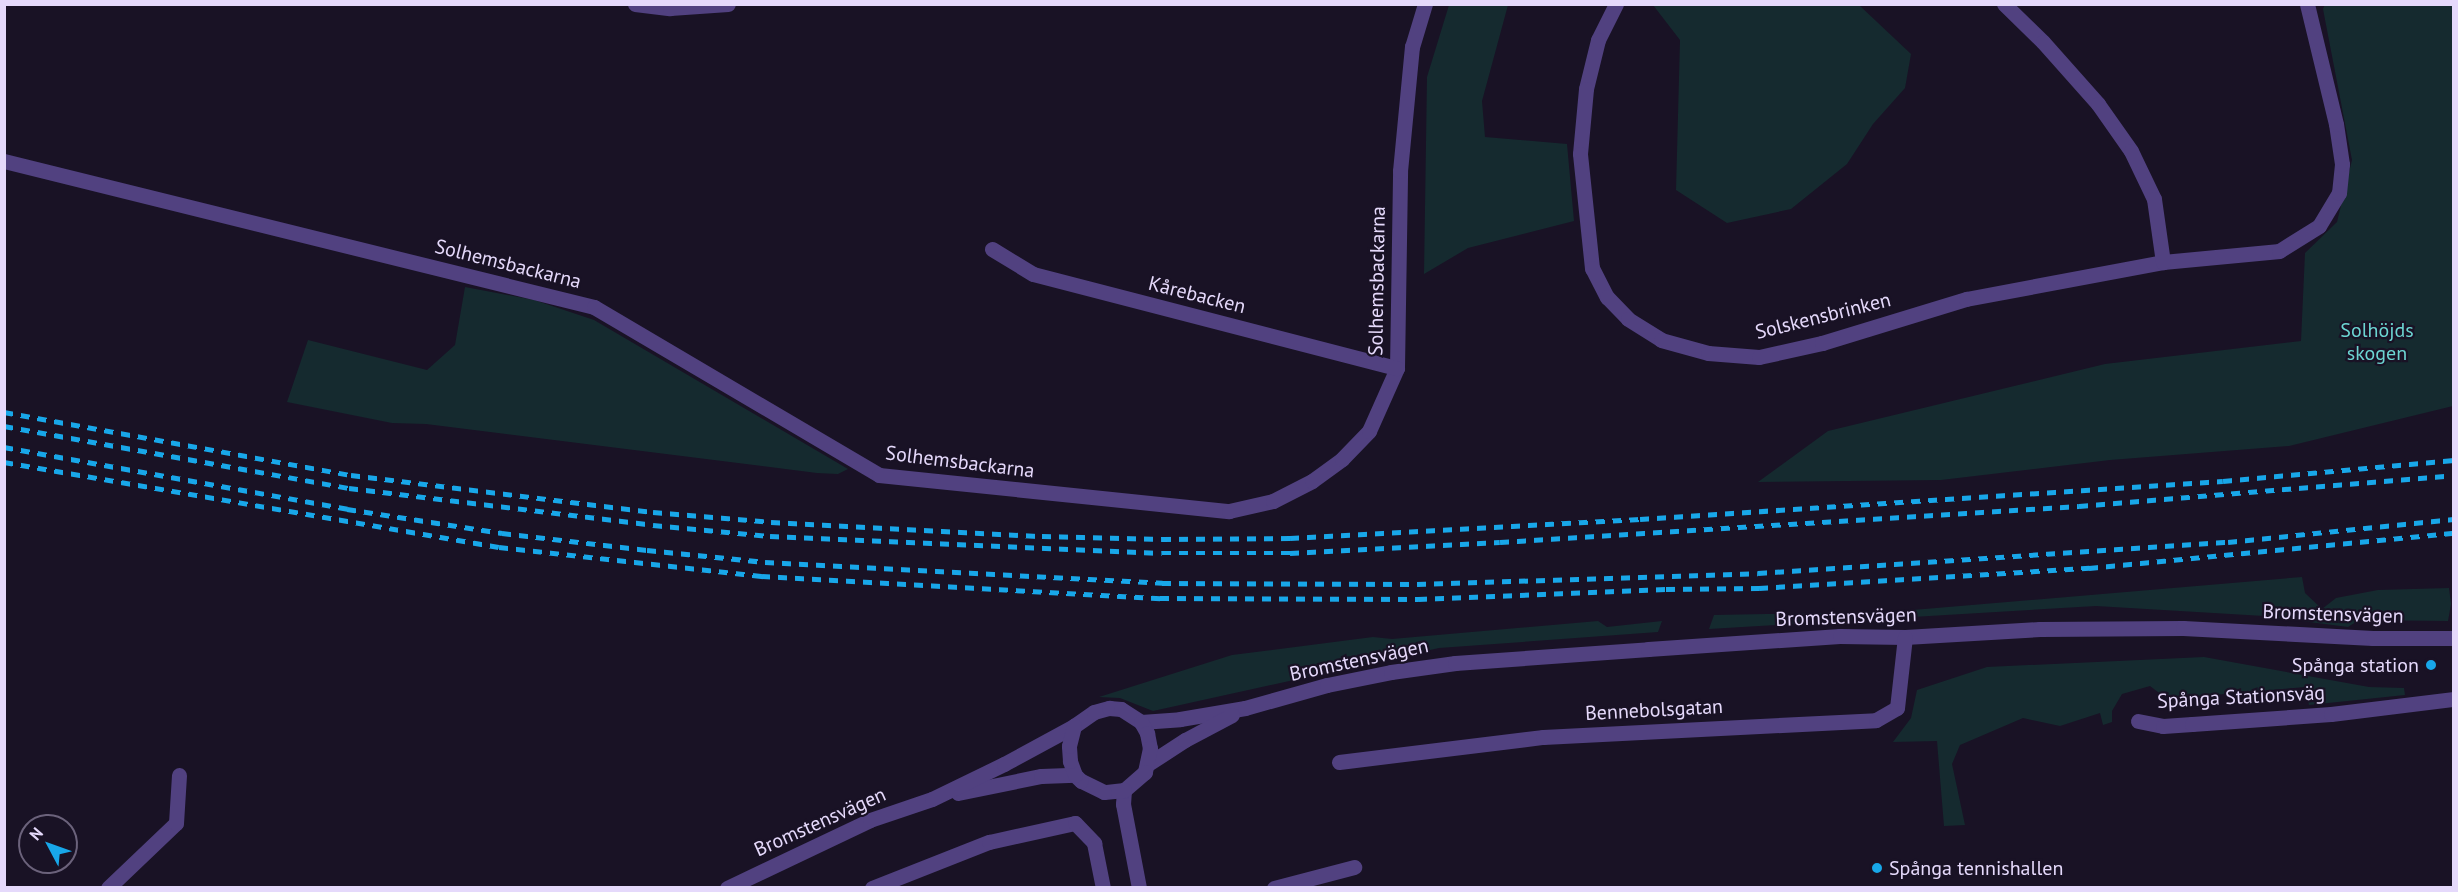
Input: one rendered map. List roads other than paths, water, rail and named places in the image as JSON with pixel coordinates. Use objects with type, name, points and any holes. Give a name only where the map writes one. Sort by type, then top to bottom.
[{"type":"street","points":[[634,4],[670,8],[728,4]]},
{"type":"street","name":"Solhemsbackarna","points":[[4,161],[594,307],[879,475],[1229,511],[1273,501],[1312,481],[1342,459],[1369,431],[1397,368],[1400,171],[1412,47],[1425,4]]},
{"type":"street","name":"Solskensbrinken","points":[[1616,4],[1598,40],[1586,89],[1580,154],[1592,267],[1607,297],[1621,311],[1661,340],[1708,353],[1759,357],[1822,343],[1966,299],[2163,262],[2279,251],[2319,225],[2339,193],[2342,164],[2336,124],[2307,4]]},
{"type":"street","points":[[2004,4],[2043,42],[2098,104],[2131,151],[2154,199],[2163,262]]},
{"type":"street","name":"Kårebacken","points":[[992,249],[1033,274],[1397,368]]},
{"type":"street","name":"Bromstensvägen","points":[[932,799],[1074,726],[1094,711],[1109,708],[1126,712],[1141,722],[1180,719],[1245,708],[1337,683],[1391,672],[1455,663],[1829,637],[1905,637],[2040,629],[2183,628],[2373,638],[2454,638]]},
{"type":"street","name":"Bennebolsgatan","points":[[1339,762],[1544,736],[1876,720],[1897,708],[1905,637]]},
{"type":"street","name":"Spånga Stationsväg","points":[[2138,721],[2163,726],[2192,724],[2331,714],[2454,699]]},
{"type":"street","name":"Bromstensvägen","points":[[1124,790],[1140,778],[1148,764],[1185,740],[1245,708]]},
{"type":"street","points":[[1141,722],[1148,733],[1150,748],[1148,764]]},
{"type":"street","points":[[1074,726],[1069,746],[1075,775],[1089,787],[1104,792],[1124,790],[1123,804],[1139,888]]},
{"type":"street","points":[[108,888],[176,823],[179,775]]},
{"type":"street","name":"Bromstensvägen","points":[[727,888],[870,820],[932,799],[1005,782],[1075,775]]},
{"type":"street","points":[[872,888],[989,842],[1074,824],[1094,843],[1103,888]]},
{"type":"street","points":[[1274,888],[1354,867]]},
{"type":"railway","points":[[4,412],[351,475],[653,512],[771,522],[1042,536],[1162,539],[1290,538],[1640,519],[2223,481],[2454,460]]},
{"type":"railway","points":[[4,426],[349,488],[653,525],[770,536],[1162,553],[1290,553],[1500,542],[2079,506],[2454,475]]},
{"type":"railway","points":[[4,447],[347,509],[502,533],[765,562],[1162,583],[1417,584],[1758,573],[2228,542],[2454,519]]},
{"type":"railway","points":[[4,462],[499,547],[761,576],[1160,598],[1418,599],[1666,589],[1759,588],[2089,568],[2454,533]]},
{"type":"place","name":"Spånga station","points":[[2431,665]]},
{"type":"place","name":"Spånga tennishallen","points":[[1877,868]]},
{"type":"park label","name":"Solhöjds skogen","points":[[2377,342]]}]
